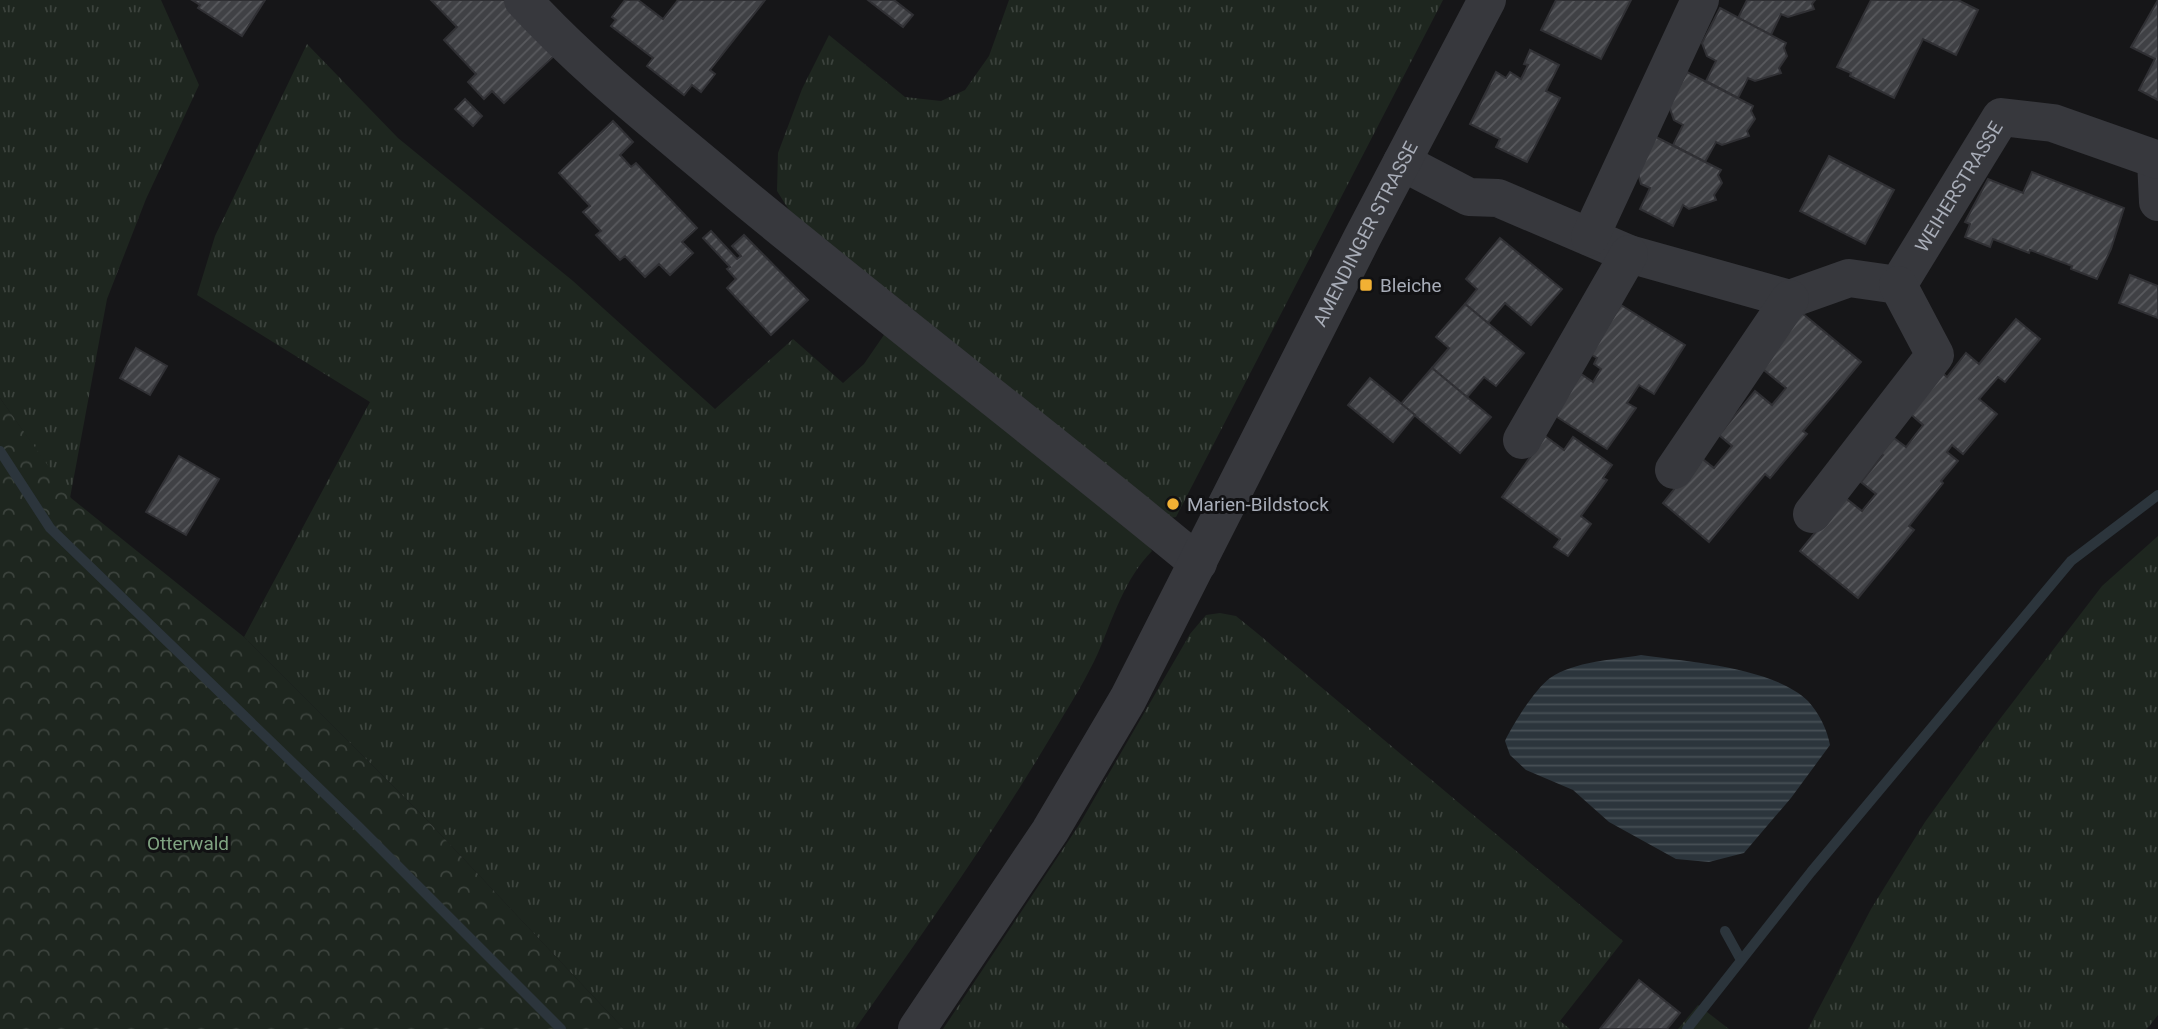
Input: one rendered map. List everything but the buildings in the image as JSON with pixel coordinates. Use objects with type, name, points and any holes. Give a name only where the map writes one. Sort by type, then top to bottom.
[{"type":"street","points":[[523,0],[572,51],[623,98],[852,286],[1198,563]]},
{"type":"street","name":"AMENDINGER STRASSE","points":[[916,1029],[1050,831],[1128,699],[1362,238],[1487,0]]},
{"type":"street","points":[[1590,237],[1700,0]]},
{"type":"street","name":"WEIHERSTRASSE","points":[[1898,285],[2001,117],[2053,123],[2157,160],[2158,202]]},
{"type":"street","points":[[1402,162],[1469,197],[1498,198],[1629,254],[1790,299],[1849,278],[1898,285],[1935,355],[1812,514]]},
{"type":"street","points":[[1522,440],[1629,254]]},
{"type":"street","points":[[1674,470],[1790,299]]},
{"type":"green space","points":[[0,0],[161,0],[199,85],[146,199],[107,299],[70,498],[0,398]]},
{"type":"green space","points":[[1009,0],[1443,0],[1176,517],[1170,518],[801,229],[777,191],[778,153],[802,89],[829,35],[905,97],[941,101],[965,90],[989,56]]},
{"type":"green space","points":[[307,44],[398,138],[573,281],[715,409],[793,339],[843,383],[864,364],[888,329],[1134,527],[1152,551],[1134,573],[1075,697],[1011,801],[855,1029],[624,1029],[426,819],[244,637],[370,402],[197,295],[215,236]]},
{"type":"green space","name":"Otterwald","points":[[0,398],[71,498],[244,637],[426,819],[624,1029],[0,1029]]},
{"type":"green space","points":[[2158,536],[2158,1015],[2147,1029],[1808,1029],[1871,909],[1925,822],[2102,586]]},
{"type":"green space","points":[[1220,613],[1236,616],[1257,633],[1623,941],[1560,1021],[1570,1029],[943,1029],[1079,825],[1190,634],[1206,615]]},
{"type":"green space","points":[[1698,1005],[1729,1029],[1678,1029]]},
{"type":"shaded area","points":[[1641,655],[1729,668],[1774,680],[1808,701],[1822,722],[1830,745],[1791,798],[1744,853],[1709,862],[1676,859],[1609,822],[1573,790],[1526,770],[1510,755],[1505,741],[1531,698],[1550,678],[1582,665]]},
{"type":"waterway","points":[[0,451],[50,528],[358,826],[561,1029]]},
{"type":"waterway","points":[[1687,1029],[1811,872],[2071,561],[2158,495]]},
{"type":"waterway","points":[[1725,931],[1741,960]]},
{"type":"place","name":"Bleiche","points":[[1366,285]]},
{"type":"place","name":"Marien-Bildstock","points":[[1173,504]]}]
